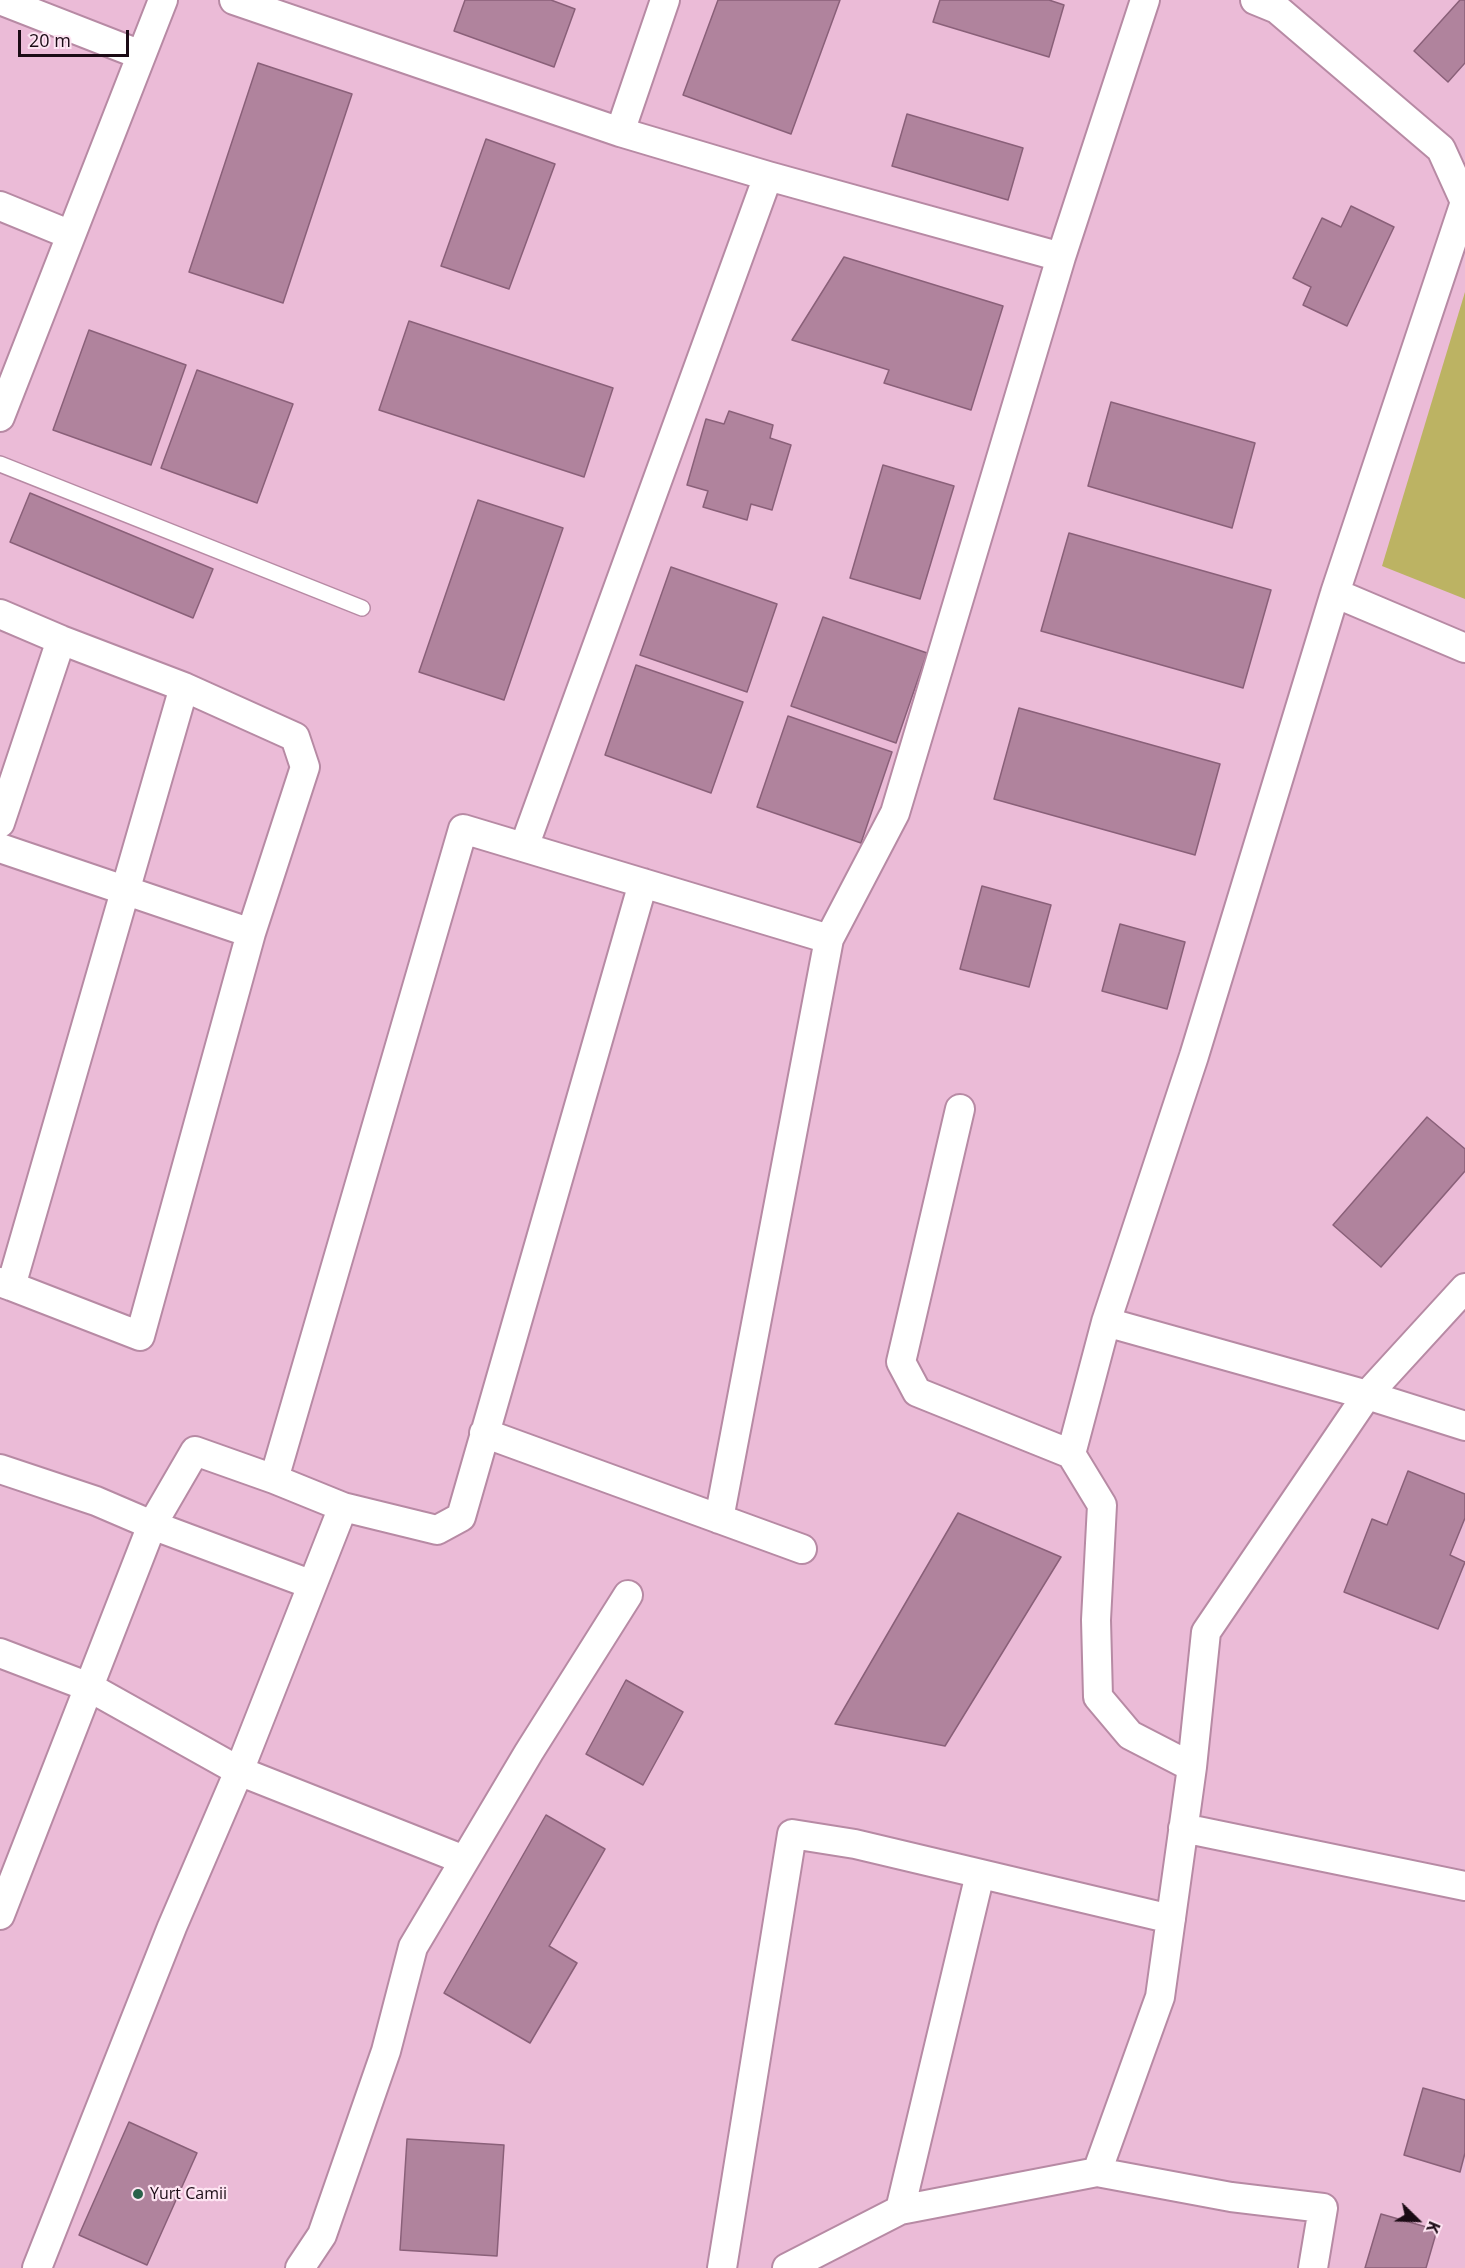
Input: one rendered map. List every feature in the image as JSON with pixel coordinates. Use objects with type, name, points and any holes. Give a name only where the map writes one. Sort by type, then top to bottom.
[{"type":"street","points":[[0,0],[141,55]]},
{"type":"street","points":[[2,406],[163,0]]},
{"type":"street","points":[[234,0],[620,132],[1062,258]]},
{"type":"street","points":[[620,132],[665,0]]},
{"type":"street","points":[[719,1519],[829,939],[895,813],[1062,258],[1144,0]]},
{"type":"street","points":[[1071,1454],[1106,1322],[1194,1056],[1335,593],[1465,202],[1442,148],[1277,9],[1255,0]]},
{"type":"street","points":[[524,847],[768,176]]},
{"type":"street","points":[[0,206],[71,235]]},
{"type":"street","points":[[1335,593],[1465,648]]},
{"type":"street","points":[[0,614],[184,687],[295,736],[305,767],[251,933],[140,1336],[5,1284],[125,892],[184,687]]},
{"type":"street","points":[[0,823],[61,640]]},
{"type":"street","points":[[274,1479],[463,829],[829,939]]},
{"type":"street","points":[[0,848],[251,933]]},
{"type":"street","points":[[0,1915],[152,1525],[195,1451],[274,1479],[342,1507],[437,1530],[461,1517],[643,883]]},
{"type":"street","points":[[960,1108],[902,1362],[917,1392],[1071,1454],[1102,1505],[1096,1620],[1098,1697],[1130,1735],[1192,1767]]},
{"type":"street","points":[[1098,2172],[1160,1997],[1192,1767],[1206,1632],[1367,1395],[1465,1288]]},
{"type":"street","points":[[1106,1322],[1367,1395],[1465,1426]]},
{"type":"street","points":[[484,1433],[802,1549]]},
{"type":"street","points":[[0,1469],[96,1501],[152,1525],[310,1584]]},
{"type":"street","points":[[37,2268],[172,1927],[239,1771],[310,1584],[342,1507]]},
{"type":"street","points":[[300,2268],[322,2235],[386,2051],[413,1947],[529,1752],[628,1595]]},
{"type":"street","points":[[0,1653],[89,1687],[239,1771],[464,1860]]},
{"type":"street","points":[[1183,1828],[1465,1886]]},
{"type":"street","points":[[722,2268],[792,1834],[855,1844],[1171,1919]]},
{"type":"street","points":[[900,2210],[980,1874]]},
{"type":"street","points":[[787,2268],[900,2210],[1098,2172],[1231,2197],[1323,2208],[1313,2268]]},
{"type":"lane","points":[[0,464],[362,608]]},
{"type":"shaded area","points":[[1465,292],[1465,599],[1382,566]]},
{"type":"building","points":[[465,0],[551,0],[575,9],[554,67],[454,31]]},
{"type":"building","points":[[718,0],[840,0],[791,134],[683,95]]},
{"type":"building","points":[[940,0],[1049,0],[1064,5],[1049,57],[933,22]]},
{"type":"building","points":[[1460,0],[1465,0],[1465,63],[1448,82],[1414,51]]},
{"type":"building","points":[[258,63],[352,94],[283,303],[189,272]]},
{"type":"building","points":[[907,114],[1023,148],[1008,200],[892,166]]},
{"type":"building","points":[[486,139],[555,164],[509,289],[441,266]]},
{"type":"building","points":[[1351,206],[1394,227],[1347,326],[1303,305],[1311,287],[1293,278],[1322,218],[1341,227]]},
{"type":"building","points":[[844,257],[1003,306],[971,410],[884,383],[889,370],[792,340]]},
{"type":"building","points":[[409,321],[613,388],[584,477],[379,410]]},
{"type":"building","points":[[89,330],[186,365],[151,465],[53,430]]},
{"type":"building","points":[[197,370],[293,404],[257,503],[161,468]]},
{"type":"building","points":[[1111,402],[1255,443],[1232,528],[1088,486]]},
{"type":"building","points":[[729,411],[773,425],[770,438],[791,445],[772,510],[751,504],[747,520],[703,507],[708,491],[687,485],[706,419],[724,424]]},
{"type":"building","points":[[883,465],[954,486],[920,599],[850,578]]},
{"type":"building","points":[[30,493],[213,569],[193,618],[10,542]]},
{"type":"building","points":[[478,500],[563,528],[504,700],[419,672]]},
{"type":"building","points":[[1069,533],[1271,590],[1243,688],[1041,631]]},
{"type":"building","points":[[671,567],[777,604],[747,692],[640,655]]},
{"type":"building","points":[[823,617],[927,653],[896,743],[791,706]]},
{"type":"building","points":[[636,665],[743,702],[711,793],[605,755]]},
{"type":"building","points":[[1019,708],[1220,764],[1195,855],[994,799]]},
{"type":"building","points":[[788,716],[892,752],[861,843],[757,807]]},
{"type":"building","points":[[982,886],[1051,905],[1029,987],[960,969]]},
{"type":"building","points":[[1120,924],[1185,942],[1167,1009],[1102,991]]},
{"type":"building","points":[[1427,1117],[1465,1149],[1465,1171],[1381,1267],[1333,1225]]},
{"type":"building","points":[[1408,1471],[1465,1494],[1465,1518],[1450,1555],[1465,1562],[1438,1629],[1344,1592],[1372,1519],[1387,1525]]},
{"type":"building","points":[[958,1513],[1061,1557],[945,1746],[835,1724]]},
{"type":"building","points":[[626,1680],[683,1712],[643,1785],[586,1754]]},
{"type":"building","points":[[546,1815],[605,1849],[549,1946],[577,1963],[530,2043],[444,1993]]},
{"type":"building","points":[[1423,2088],[1465,2100],[1465,2153],[1460,2172],[1404,2155]]},
{"type":"building","name":"Yurt Camii","points":[[129,2122],[197,2153],[147,2265],[79,2235]]},
{"type":"building","points":[[407,2139],[504,2145],[497,2256],[400,2250]]},
{"type":"building","points":[[1381,2214],[1437,2230],[1426,2268],[1365,2268]]},
{"type":"place","name":"Yurt Camii","points":[[138,2194]]}]
